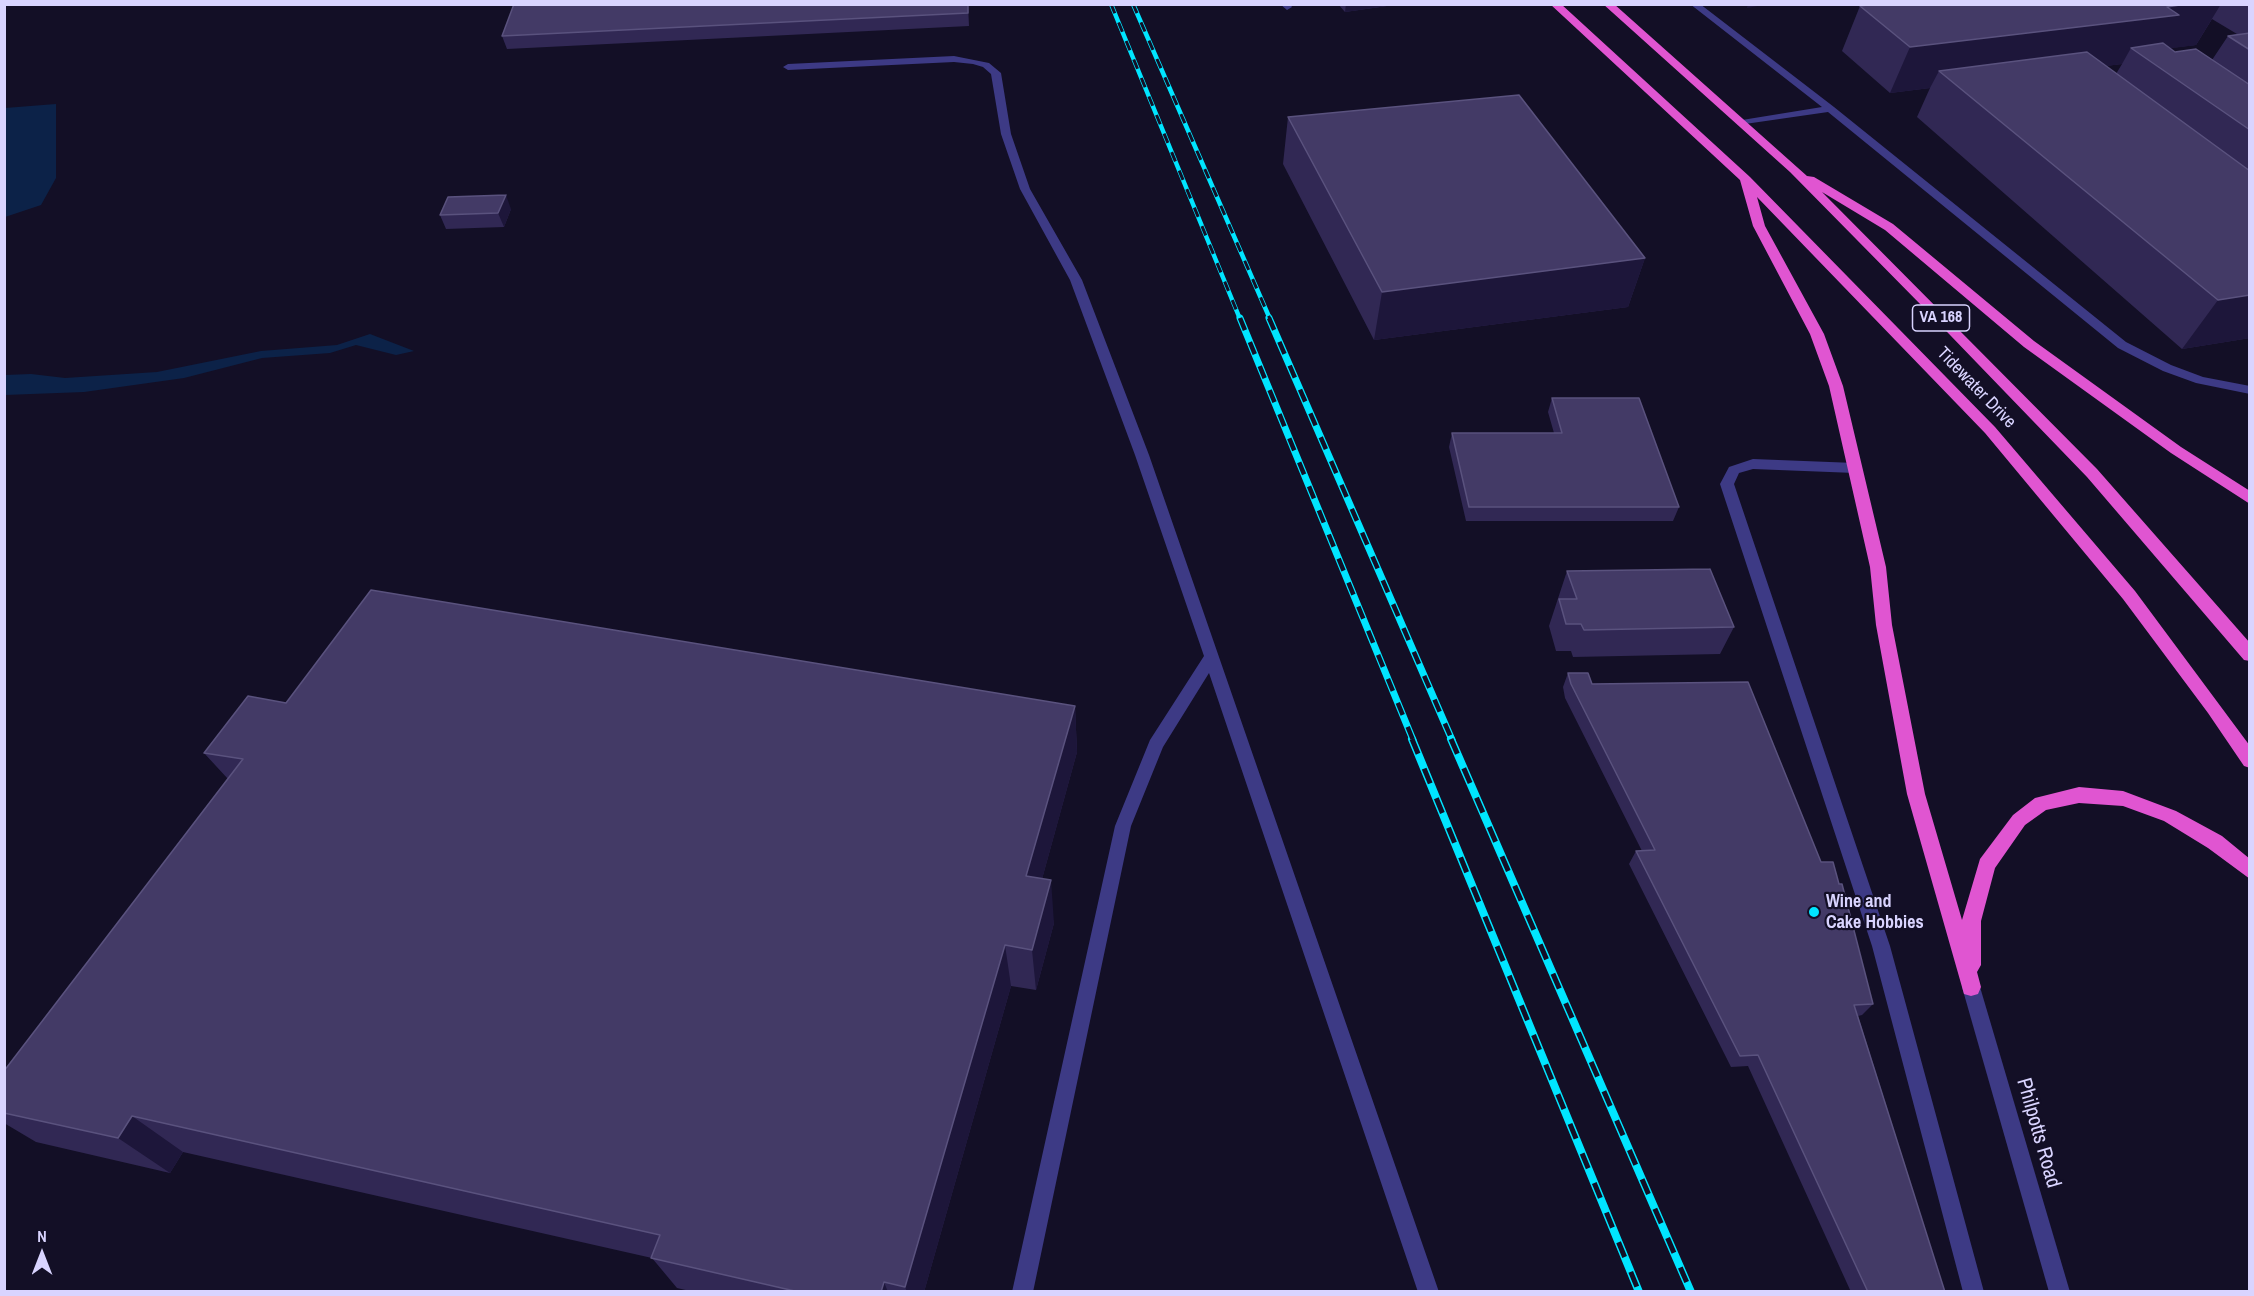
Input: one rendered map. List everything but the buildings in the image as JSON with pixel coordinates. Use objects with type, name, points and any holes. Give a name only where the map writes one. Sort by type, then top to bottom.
[{"type":"highway","name":"Tidewater Drive","points":[[1555,4],[1746,179],[2029,473],[2129,595],[2214,708],[2250,761]]},
{"type":"highway","name":"Tidewater Drive","points":[[1608,4],[1794,170],[2092,473],[2227,626],[2250,656]]},
{"type":"highway","points":[[1794,170],[1839,194],[1889,227],[2029,344],[2176,450],[2250,499]]},
{"type":"highway","points":[[1746,179],[1759,226],[1817,334],[1836,386],[1878,567],[1884,626],[1916,794],[1971,987]]},
{"type":"highway","points":[[1971,987],[1971,921],[1987,865],[2019,820],[2041,803],[2079,795],[2123,800],[2170,816],[2215,842],[2250,872]]},
{"type":"street","points":[[1694,4],[1830,109],[2122,345],[2167,368],[2200,380],[2250,390]]},
{"type":"street","points":[[788,67],[954,59],[980,63],[996,73],[1006,134],[1025,189],[1076,280],[1142,456],[1429,1292]]},
{"type":"street","points":[[1742,123],[1830,109]]},
{"type":"street","points":[[1855,468],[1753,464],[1734,470],[1727,484],[1881,946],[1974,1292]]},
{"type":"street","points":[[1022,1292],[1123,826],[1156,745],[1212,656]]},
{"type":"street","name":"Philpotts Road","points":[[1971,987],[2060,1292]]},
{"type":"water","points":[[56,104],[56,178],[41,205],[5,217],[5,108]]},
{"type":"water","points":[[370,334],[414,351],[396,355],[356,345],[330,353],[262,358],[184,378],[84,392],[5,395],[5,375],[31,374],[65,378],[157,372],[261,351],[337,345]]},
{"type":"railway","points":[[1111,4],[1240,319]]},
{"type":"railway","points":[[1133,4],[1270,319]]},
{"type":"railway","points":[[1240,318],[1413,740]]},
{"type":"railway","points":[[1269,318],[1452,740]]},
{"type":"railway","points":[[1412,739],[1639,1292]]},
{"type":"railway","points":[[1451,739],[1691,1292]]},
{"type":"place","name":"Wine and Cake Hobbies","points":[[1814,912]]}]
